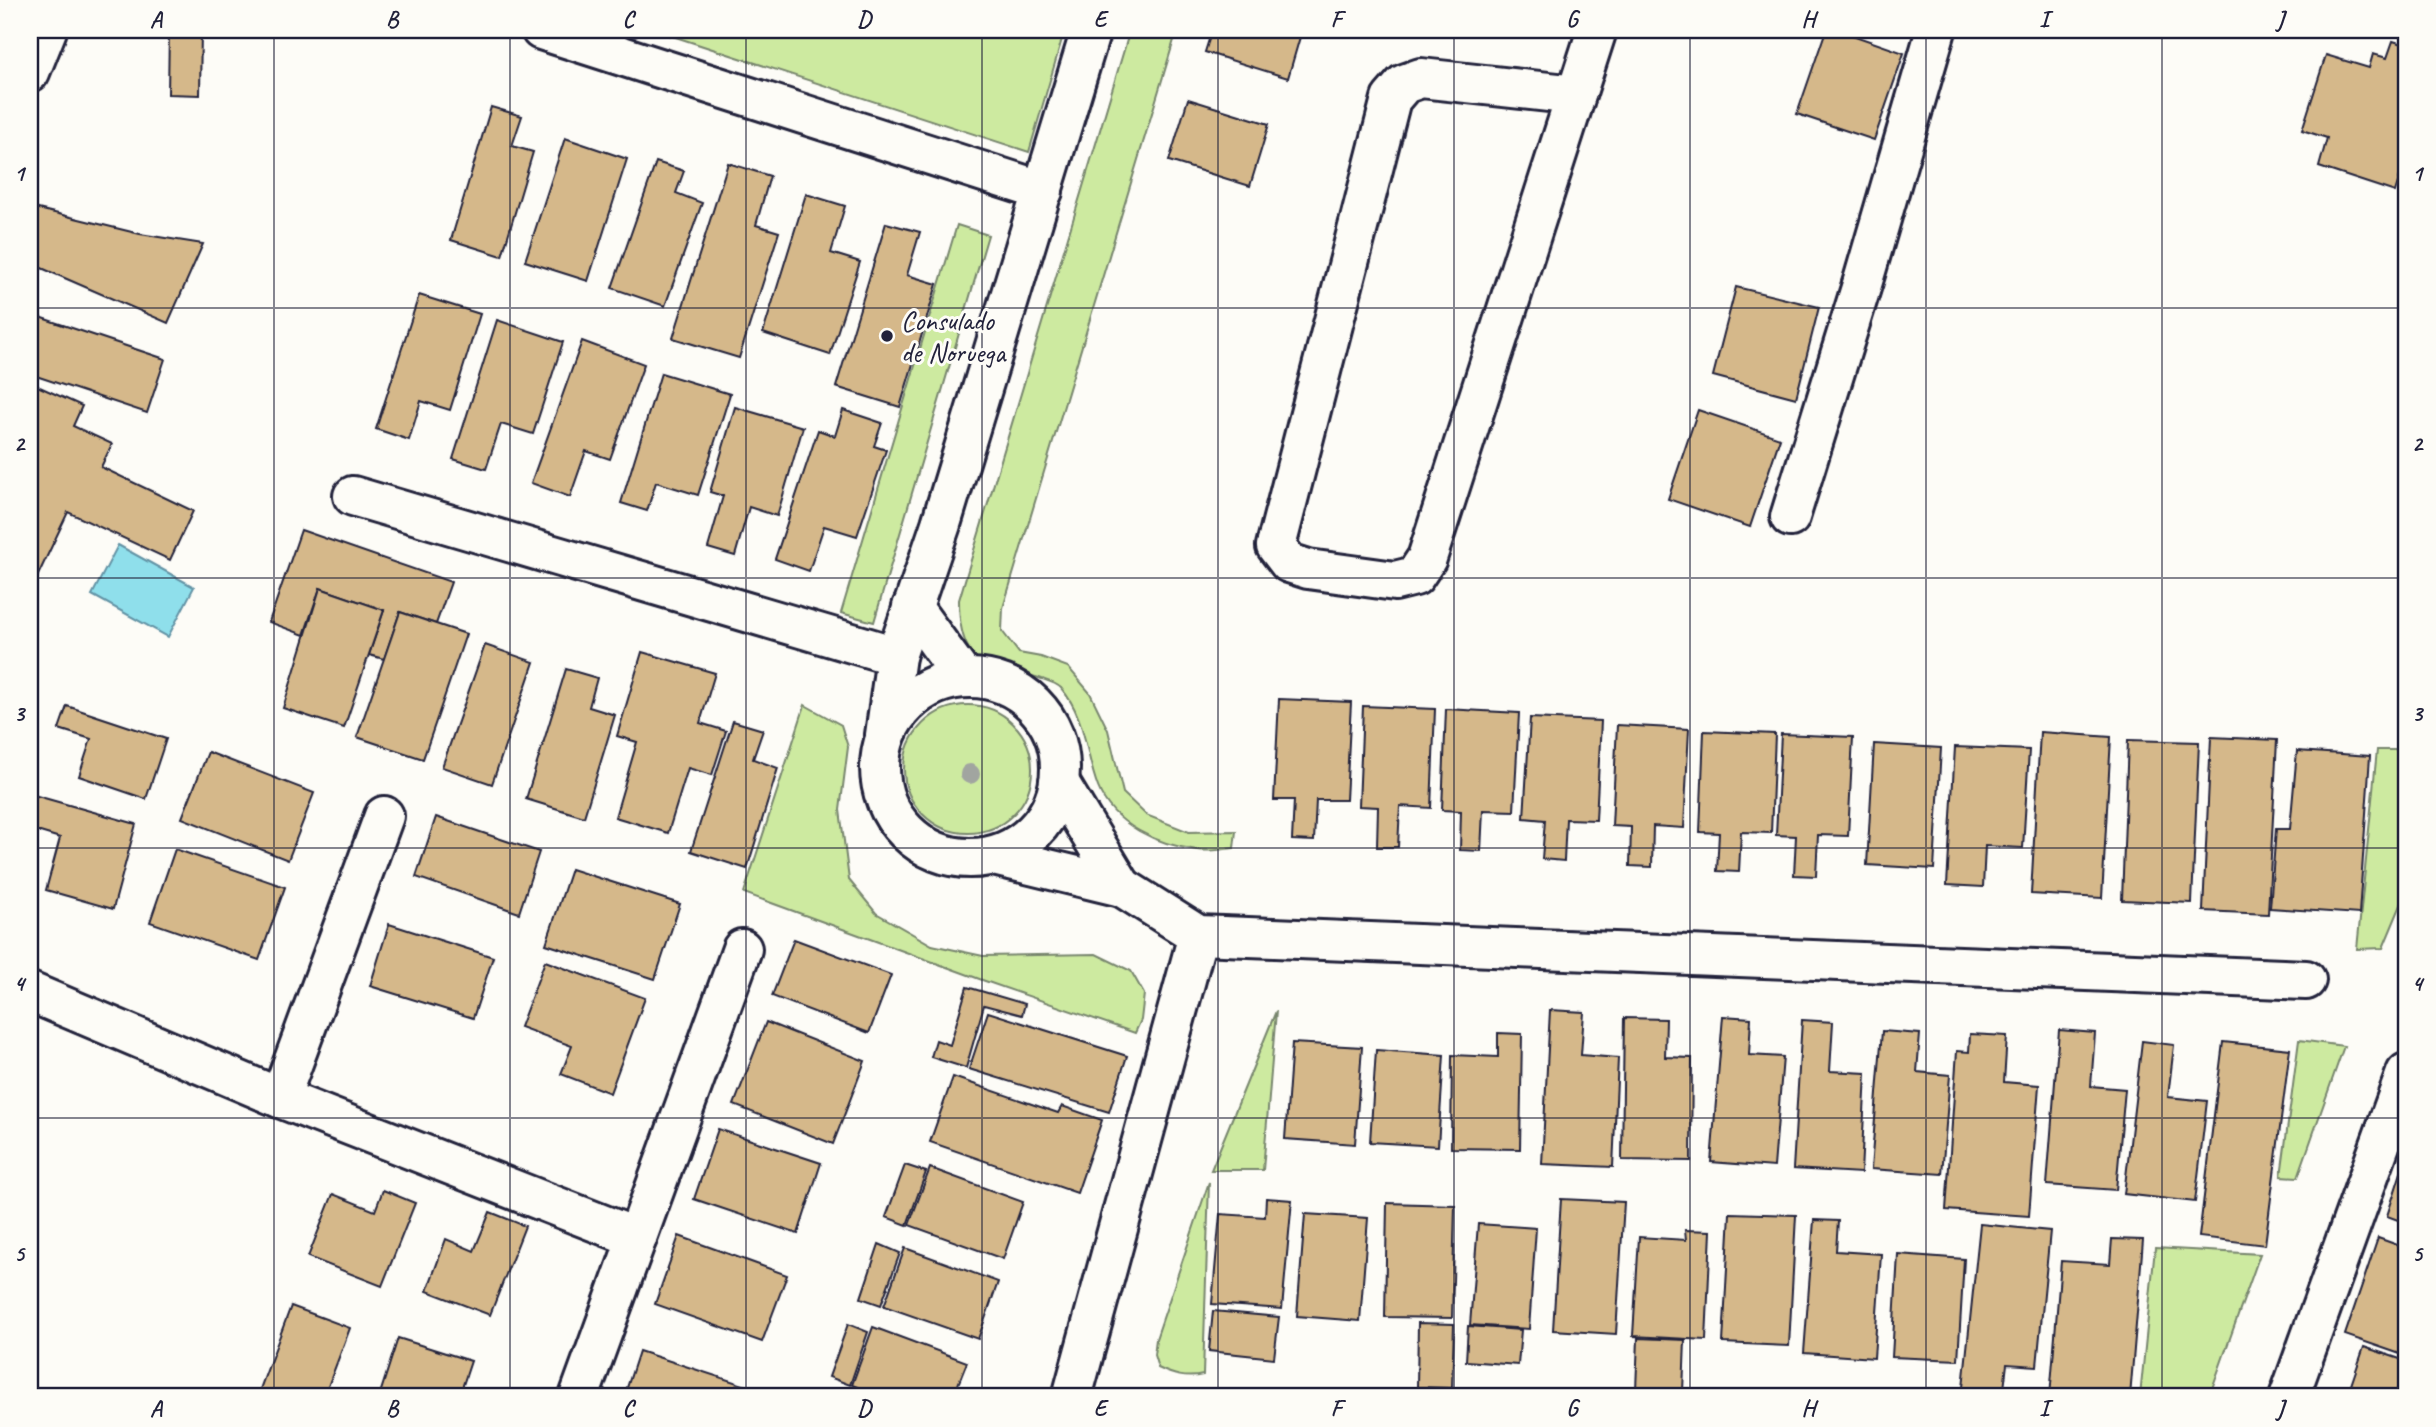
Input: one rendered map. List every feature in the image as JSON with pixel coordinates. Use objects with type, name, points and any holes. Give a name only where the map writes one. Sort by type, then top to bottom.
[{"type":"street","points":[[30,72],[47,30]]},
{"type":"street","points":[[541,30],[1043,191]]},
{"type":"street","points":[[1091,30],[941,524],[896,656],[880,763],[882,792],[893,817],[913,839],[937,853],[966,859],[994,856],[1122,887],[1198,935],[2306,980]]},
{"type":"street","points":[[1576,95],[1421,78],[1404,84],[1391,99],[1276,546],[1289,563],[1308,569],[1395,581],[1415,576],[1427,558],[1597,30]]},
{"type":"street","points":[[1790,517],[1863,281],[1936,30]]},
{"type":"street","points":[[354,496],[896,656]]},
{"type":"street","points":[[912,607],[963,677]]},
{"type":"street","points":[[885,735],[898,713],[916,695],[939,683],[963,677],[990,679],[1016,689],[1036,706],[1052,729],[1059,755],[1059,782],[1051,807],[1037,828],[1017,844],[994,856]]},
{"type":"street","points":[[1059,782],[1122,887]]},
{"type":"street","points":[[280,1098],[384,816]]},
{"type":"street","points":[[1072,1397],[1198,935]]},
{"type":"street","points":[[579,1397],[742,949]]},
{"type":"street","points":[[30,992],[280,1098],[637,1238]]},
{"type":"street","points":[[2289,1397],[2406,1073]]},
{"type":"green space","points":[[654,30],[1033,30],[1062,39],[1029,152]]},
{"type":"green space","points":[[1130,30],[1177,30],[1003,608],[1002,631],[1019,653],[1041,657],[1068,667],[1090,693],[1108,730],[1123,793],[1146,815],[1189,832],[1236,831],[1234,848],[1206,851],[1182,847],[1153,838],[1126,822],[1114,812],[1098,787],[1076,711],[1061,688],[1037,677],[988,667],[979,661],[966,644],[960,623],[959,600]]},
{"type":"green space","points":[[957,225],[988,235],[874,622],[841,613]]},
{"type":"green space","points":[[805,705],[841,725],[848,747],[840,810],[849,880],[876,913],[932,945],[983,956],[1096,954],[1131,971],[1144,994],[1141,1020],[1135,1033],[744,893]]},
{"type":"green space","points":[[968,705],[993,710],[1013,724],[1027,744],[1032,769],[1027,794],[1013,814],[993,828],[968,833],[943,828],[923,814],[909,794],[904,769],[909,744],[923,724],[943,710]]},
{"type":"green space","points":[[2377,750],[2406,750],[2406,893],[2383,948],[2357,949]]},
{"type":"green space","points":[[1276,1011],[1263,1170],[1211,1170]]},
{"type":"green space","points":[[2299,1040],[2344,1046],[2298,1177],[2281,1176]]},
{"type":"green space","points":[[1209,1182],[1203,1375],[1185,1376],[1158,1368],[1154,1355],[1156,1339]]},
{"type":"green space","points":[[2155,1248],[2260,1254],[2209,1397],[2140,1397]]},
{"type":"water","points":[[118,545],[194,587],[168,637],[92,595]]},
{"type":"building","points":[[169,30],[201,30],[200,95],[168,94]]},
{"type":"building","points":[[1212,30],[1302,30],[1288,78],[1205,52]]},
{"type":"building","points":[[1826,30],[1838,30],[1904,53],[1874,140],[1797,114]]},
{"type":"building","points":[[2393,41],[2406,45],[2406,156],[2395,192],[2319,167],[2327,138],[2302,130],[2326,55],[2369,68],[2373,54],[2387,58]]},
{"type":"building","points":[[1188,99],[1269,124],[1250,186],[1169,161]]},
{"type":"building","points":[[491,107],[522,116],[512,146],[533,152],[502,256],[451,240]]},
{"type":"building","points":[[565,138],[627,159],[588,281],[525,261]]},
{"type":"building","points":[[656,162],[684,171],[676,193],[702,203],[665,306],[612,288]]},
{"type":"building","points":[[728,163],[770,176],[756,225],[779,232],[739,358],[673,338]]},
{"type":"building","points":[[806,194],[845,206],[831,253],[860,262],[830,355],[763,333]]},
{"type":"building","points":[[30,207],[140,234],[203,244],[168,323],[30,263]]},
{"type":"building","name":"Consulado de Noruega","points":[[886,223],[920,232],[907,275],[937,284],[900,407],[836,387]]},
{"type":"building","points":[[1736,287],[1819,307],[1796,398],[1713,376]]},
{"type":"building","points":[[419,295],[480,314],[450,410],[421,401],[409,440],[376,429]]},
{"type":"building","points":[[30,314],[165,359],[147,413],[30,374]]},
{"type":"building","points":[[497,320],[563,342],[533,434],[501,424],[486,469],[453,459]]},
{"type":"building","points":[[582,341],[644,364],[610,459],[586,451],[570,497],[531,483]]},
{"type":"building","points":[[661,373],[730,394],[698,495],[656,482],[647,511],[621,503]]},
{"type":"building","points":[[33,384],[82,406],[73,426],[112,444],[101,467],[193,511],[170,560],[68,512],[30,592],[30,392]]},
{"type":"building","points":[[735,407],[803,427],[777,516],[749,507],[735,556],[708,548],[723,496],[710,492]]},
{"type":"building","points":[[843,410],[882,423],[874,446],[886,450],[857,536],[824,526],[809,571],[775,559],[818,430],[835,436]]},
{"type":"building","points":[[1698,410],[1780,438],[1750,527],[1668,499]]},
{"type":"building","points":[[301,530],[451,582],[436,624],[400,612],[384,659],[369,655],[384,610],[320,588],[304,635],[269,622]]},
{"type":"building","points":[[320,588],[384,610],[344,728],[283,708]]},
{"type":"building","points":[[400,612],[466,634],[423,759],[357,737]]},
{"type":"building","points":[[485,645],[534,662],[492,784],[442,767]]},
{"type":"building","points":[[642,652],[715,673],[700,723],[726,731],[712,775],[688,768],[668,833],[615,817],[637,742],[617,736]]},
{"type":"building","points":[[566,669],[597,678],[589,707],[615,715],[584,817],[526,799]]},
{"type":"building","points":[[1279,699],[1351,702],[1346,800],[1316,800],[1314,841],[1292,840],[1294,800],[1274,800]]},
{"type":"building","points":[[67,706],[166,739],[146,799],[79,776],[91,739],[59,729]]},
{"type":"building","points":[[1363,706],[1435,709],[1431,808],[1400,806],[1398,847],[1377,847],[1378,807],[1359,806]]},
{"type":"building","points":[[1446,709],[1519,713],[1514,811],[1483,810],[1481,851],[1460,850],[1461,811],[1442,810]]},
{"type":"building","points":[[1530,718],[1601,721],[1596,820],[1566,819],[1564,861],[1542,859],[1545,820],[1524,818]]},
{"type":"building","points":[[733,721],[763,730],[753,759],[778,768],[747,869],[691,851]]},
{"type":"building","points":[[1617,725],[1689,729],[1684,828],[1653,826],[1652,867],[1630,866],[1631,827],[1612,826]]},
{"type":"building","points":[[1704,731],[1775,734],[1771,833],[1741,832],[1739,872],[1717,871],[1719,833],[1700,832]]},
{"type":"building","points":[[2040,732],[2111,737],[2102,898],[2031,894]]},
{"type":"building","points":[[1781,734],[1853,737],[1848,836],[1818,835],[1816,876],[1794,875],[1796,836],[1776,835]]},
{"type":"building","points":[[2211,737],[2277,740],[2268,914],[2203,911]]},
{"type":"building","points":[[2128,740],[2199,742],[2192,903],[2122,900]]},
{"type":"building","points":[[1874,744],[1941,748],[1934,869],[1867,865]]},
{"type":"building","points":[[1955,747],[2029,750],[2023,848],[1985,846],[1983,887],[1947,885]]},
{"type":"building","points":[[2297,751],[2370,756],[2359,914],[2270,908],[2276,829],[2290,829]]},
{"type":"building","points":[[208,752],[314,793],[288,860],[182,818]]},
{"type":"building","points":[[30,794],[136,824],[113,909],[46,890],[60,838],[30,829]]},
{"type":"building","points":[[436,817],[539,852],[519,913],[416,877]]},
{"type":"building","points":[[175,849],[285,887],[259,960],[150,922]]},
{"type":"building","points":[[571,869],[680,904],[655,979],[546,944]]},
{"type":"building","points":[[389,924],[493,957],[473,1018],[370,986]]},
{"type":"building","points":[[794,939],[891,975],[869,1033],[772,996]]},
{"type":"building","points":[[545,961],[645,998],[610,1093],[561,1074],[572,1046],[520,1027]]},
{"type":"building","points":[[967,987],[1025,1004],[1022,1015],[984,1005],[966,1068],[931,1057],[936,1040],[950,1045]]},
{"type":"building","points":[[1550,1010],[1584,1012],[1581,1055],[1618,1058],[1613,1167],[1542,1164]]},
{"type":"building","points":[[988,1012],[1127,1056],[1109,1112],[969,1069]]},
{"type":"building","points":[[1723,1016],[1751,1018],[1749,1055],[1783,1057],[1774,1167],[1711,1162]]},
{"type":"building","points":[[1624,1018],[1666,1019],[1665,1057],[1692,1058],[1691,1161],[1622,1160]]},
{"type":"building","points":[[1802,1020],[1833,1022],[1830,1071],[1866,1073],[1861,1173],[1793,1169]]},
{"type":"building","points":[[766,1022],[865,1061],[833,1144],[734,1105]]},
{"type":"building","points":[[2059,1030],[2095,1033],[2091,1086],[2125,1089],[2116,1190],[2047,1185]]},
{"type":"building","points":[[1882,1031],[1920,1034],[1917,1072],[1950,1075],[1942,1174],[1871,1169]]},
{"type":"building","points":[[1498,1033],[1522,1034],[1520,1149],[1451,1148],[1452,1055],[1498,1057]]},
{"type":"building","points":[[1970,1034],[2007,1036],[2004,1082],[2039,1085],[2029,1216],[1946,1210],[1957,1051],[1969,1052]]},
{"type":"building","points":[[2142,1041],[2174,1045],[2168,1097],[2207,1101],[2195,1202],[2124,1194]]},
{"type":"building","points":[[2223,1042],[2290,1049],[2265,1245],[2199,1237]]},
{"type":"building","points":[[1292,1043],[1362,1047],[1355,1144],[1285,1139]]},
{"type":"building","points":[[1376,1050],[1444,1055],[1438,1146],[1370,1142]]},
{"type":"building","points":[[953,1077],[1058,1113],[1062,1106],[1102,1120],[1077,1193],[930,1142]]},
{"type":"building","points":[[718,1129],[821,1163],[798,1234],[694,1199]]},
{"type":"building","points":[[2406,1157],[2406,1223],[2387,1216]]},
{"type":"building","points":[[905,1165],[926,1172],[907,1225],[886,1217]]},
{"type":"building","points":[[930,1168],[1023,1202],[1003,1259],[909,1225]]},
{"type":"building","points":[[383,1190],[415,1203],[382,1286],[308,1257],[333,1194],[375,1211]]},
{"type":"building","points":[[1266,1198],[1292,1200],[1282,1309],[1212,1304],[1220,1214],[1265,1217]]},
{"type":"building","points":[[1561,1199],[1624,1202],[1616,1334],[1553,1330]]},
{"type":"building","points":[[1387,1203],[1455,1205],[1452,1318],[1385,1317]]},
{"type":"building","points":[[490,1212],[525,1226],[490,1315],[427,1291],[446,1239],[474,1251]]},
{"type":"building","points":[[1730,1213],[1796,1215],[1789,1346],[1723,1343]]},
{"type":"building","points":[[1305,1214],[1368,1218],[1360,1321],[1297,1316]]},
{"type":"building","points":[[1814,1220],[1838,1221],[1836,1251],[1881,1254],[1874,1358],[1804,1353]]},
{"type":"building","points":[[1478,1224],[1536,1228],[1529,1329],[1470,1325]]},
{"type":"building","points":[[1980,1224],[2050,1231],[2037,1366],[2007,1364],[2003,1397],[1962,1397]]},
{"type":"building","points":[[1685,1230],[1711,1231],[1706,1340],[1633,1336],[1639,1237],[1686,1240]]},
{"type":"building","points":[[679,1236],[787,1275],[762,1342],[655,1304]]},
{"type":"building","points":[[2378,1238],[2406,1248],[2406,1356],[2345,1335]]},
{"type":"building","points":[[2112,1239],[2143,1240],[2130,1397],[2050,1397],[2061,1261],[2110,1264]]},
{"type":"building","points":[[879,1244],[900,1253],[881,1305],[861,1298]]},
{"type":"building","points":[[905,1248],[998,1282],[978,1339],[884,1306]]},
{"type":"building","points":[[1898,1254],[1964,1259],[1958,1360],[1892,1357]]},
{"type":"building","points":[[291,1306],[350,1328],[324,1397],[274,1397],[259,1392]]},
{"type":"building","points":[[1213,1311],[1279,1317],[1274,1358],[1209,1351]]},
{"type":"building","points":[[1418,1323],[1454,1324],[1452,1388],[1417,1387]]},
{"type":"building","points":[[848,1324],[868,1332],[850,1385],[829,1377]]},
{"type":"building","points":[[1468,1326],[1521,1330],[1518,1365],[1466,1361]]},
{"type":"building","points":[[873,1327],[967,1362],[953,1397],[885,1397],[852,1385]]},
{"type":"building","points":[[398,1338],[471,1361],[459,1397],[379,1397]]},
{"type":"building","points":[[1638,1338],[1685,1340],[1683,1392],[1636,1390]]},
{"type":"building","points":[[2364,1347],[2406,1361],[2395,1397],[2351,1385]]},
{"type":"building","points":[[639,1351],[750,1387],[746,1397],[624,1397]]},
{"type":"place","name":"Consulado de Noruega","points":[[887,336]]}]
